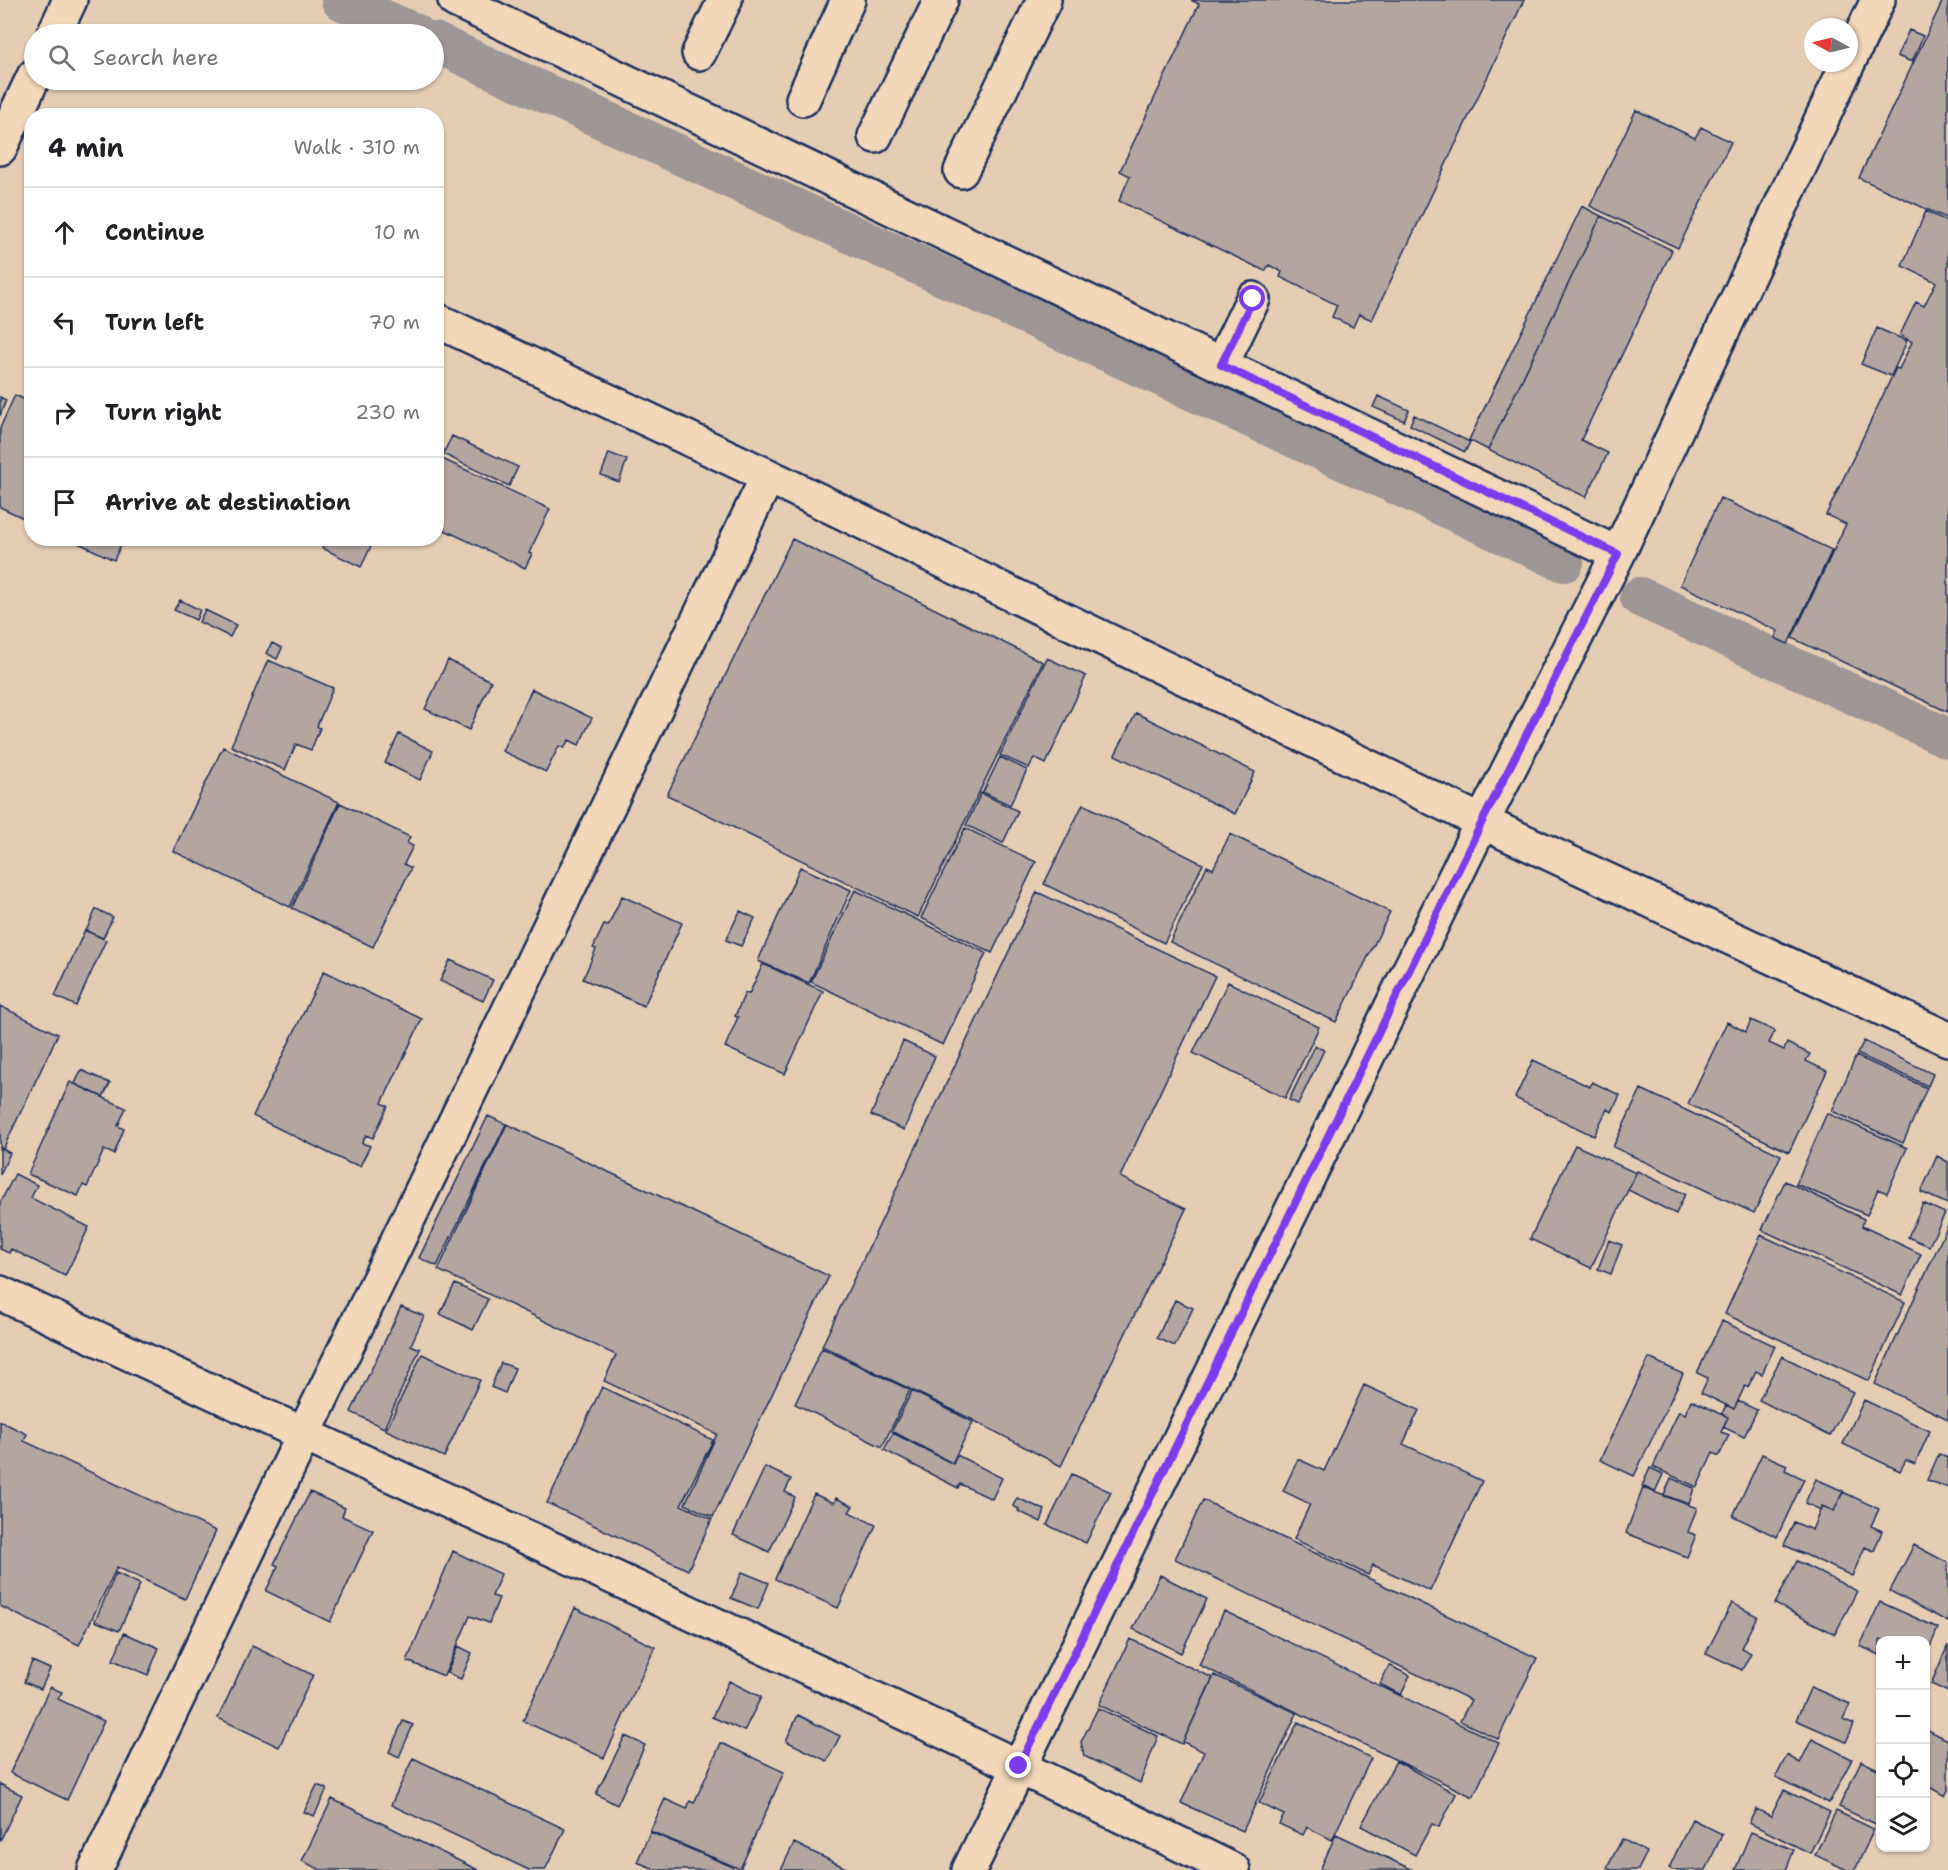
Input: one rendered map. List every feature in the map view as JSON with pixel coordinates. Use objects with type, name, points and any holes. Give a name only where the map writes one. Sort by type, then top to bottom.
[{"type":"street","points":[[59,24],[70,0]]},
{"type":"street","points":[[454,0],[1618,554]]},
{"type":"street","points":[[699,53],[725,0]]},
{"type":"street","points":[[803,99],[848,0]]},
{"type":"street","points":[[875,136],[941,0]]},
{"type":"street","points":[[961,171],[1044,0]]},
{"type":"street","points":[[1858,43],[1878,0]]},
{"type":"street","points":[[969,1870],[1482,822],[1618,554],[1844,72]]},
{"type":"street","points":[[11,128],[28,90]]},
{"type":"street","points":[[1221,365],[1253,299]]},
{"type":"street","points":[[444,324],[768,476],[1482,822],[1948,1040]]},
{"type":"street","points":[[95,1870],[768,476]]},
{"type":"street","points":[[0,1293],[303,1436],[1019,1766],[1233,1870]]},
{"type":"building","points":[[1191,0],[1524,0],[1372,320],[1359,314],[1353,327],[1332,317],[1337,305],[1280,277],[1282,272],[1269,265],[1265,271],[1119,201],[1130,176],[1120,171],[1199,4]]},
{"type":"building","points":[[1943,0],[1948,0],[1948,219],[1859,178]]},
{"type":"building","points":[[1909,30],[1923,36],[1912,62],[1897,56]]},
{"type":"building","points":[[1636,110],[1695,138],[1701,127],[1731,142],[1678,248],[1590,206]]},
{"type":"building","points":[[1582,206],[1601,216],[1488,450],[1469,440]]},
{"type":"building","points":[[1926,211],[1948,222],[1948,712],[1792,638],[1846,524],[1826,515],[1896,368],[1899,369],[1912,342],[1900,335],[1916,302],[1924,306],[1936,282],[1902,266]]},
{"type":"building","points":[[1601,216],[1672,250],[1581,440],[1608,453],[1586,497],[1488,450]]},
{"type":"building","points":[[1877,328],[1907,341],[1891,376],[1861,364]]},
{"type":"building","points":[[15,395],[24,399],[24,518],[0,507],[0,428]]},
{"type":"building","points":[[1378,396],[1409,410],[1404,421],[1373,407]]},
{"type":"building","points":[[0,397],[6,400],[0,416]]},
{"type":"building","points":[[1414,415],[1470,442],[1465,452],[1410,425]]},
{"type":"building","points":[[452,436],[518,467],[509,486],[444,454]]},
{"type":"building","points":[[609,453],[627,460],[619,482],[601,475]]},
{"type":"building","points":[[444,460],[550,509],[529,553],[532,554],[525,568],[444,530]]},
{"type":"building","points":[[1720,498],[1832,550],[1788,644],[1775,638],[1778,631],[1680,585]]},
{"type":"building","points":[[792,539],[1043,662],[918,917],[667,795]]},
{"type":"building","points":[[85,546],[120,546],[114,560]]},
{"type":"building","points":[[323,546],[371,546],[361,567],[322,548]]},
{"type":"building","points":[[180,600],[200,610],[196,620],[174,610]]},
{"type":"building","points":[[205,610],[236,625],[230,637],[199,622]]},
{"type":"building","points":[[272,643],[282,648],[277,659],[266,653]]},
{"type":"building","points":[[1047,658],[1086,676],[1046,764],[1034,758],[1029,768],[1000,755]]},
{"type":"building","points":[[268,660],[333,688],[317,726],[320,728],[311,750],[296,744],[285,770],[231,746]]},
{"type":"building","points":[[448,660],[491,681],[469,730],[425,709]]},
{"type":"building","points":[[532,689],[592,718],[579,745],[569,740],[564,748],[559,746],[546,772],[502,751]]},
{"type":"building","points":[[1136,713],[1255,772],[1235,814],[1115,755]]},
{"type":"building","points":[[399,734],[433,751],[420,780],[385,763]]},
{"type":"building","points":[[223,747],[339,802],[290,907],[173,851]]},
{"type":"building","points":[[1000,757],[1027,770],[1010,805],[983,792]]},
{"type":"building","points":[[981,793],[1018,811],[1003,843],[966,825]]},
{"type":"building","points":[[340,803],[410,837],[407,843],[413,846],[404,864],[411,868],[373,947],[292,908]]},
{"type":"building","points":[[1083,804],[1203,864],[1164,943],[1044,884]]},
{"type":"building","points":[[965,828],[1036,862],[992,953],[921,918]]},
{"type":"building","points":[[1230,834],[1390,912],[1336,1022],[1170,942],[1207,866],[1213,869]]},
{"type":"building","points":[[800,867],[851,890],[809,983],[758,961]]},
{"type":"building","points":[[855,890],[986,953],[943,1045],[811,982]]},
{"type":"building","points":[[1037,892],[1215,976],[1120,1177],[1186,1209],[1061,1466],[822,1346]]},
{"type":"building","points":[[622,896],[682,923],[644,1006],[583,979],[596,949],[593,948],[604,925],[608,926]]},
{"type":"building","points":[[96,909],[113,917],[103,938],[86,931]]},
{"type":"building","points":[[740,911],[755,918],[741,946],[726,940]]},
{"type":"building","points":[[85,930],[106,940],[76,1006],[55,996]]},
{"type":"building","points":[[450,960],[493,980],[483,1001],[440,981]]},
{"type":"building","points":[[763,964],[823,991],[785,1074],[725,1047],[745,993],[749,994]]},
{"type":"building","points":[[324,971],[422,1019],[382,1103],[388,1106],[373,1138],[366,1135],[362,1143],[370,1146],[360,1166],[351,1164],[253,1116]]},
{"type":"building","points":[[1228,982],[1319,1027],[1285,1098],[1193,1053]]},
{"type":"building","points":[[0,1006],[58,1034],[3,1149],[0,1148]]},
{"type":"building","points":[[1751,1020],[1775,1031],[1769,1043],[1784,1050],[1787,1043],[1810,1054],[1806,1061],[1827,1071],[1789,1152],[1688,1104],[1727,1022],[1746,1032]]},
{"type":"building","points":[[903,1041],[935,1056],[904,1130],[871,1115]]},
{"type":"building","points":[[1864,1041],[1933,1074],[1928,1086],[1857,1054]]},
{"type":"building","points":[[1315,1046],[1324,1050],[1298,1104],[1289,1100]]},
{"type":"building","points":[[1856,1056],[1927,1088],[1903,1143],[1832,1111]]},
{"type":"building","points":[[1533,1060],[1590,1087],[1592,1082],[1620,1095],[1612,1112],[1607,1109],[1594,1136],[1515,1098]]},
{"type":"building","points":[[81,1070],[110,1083],[103,1097],[75,1084]]},
{"type":"building","points":[[70,1082],[126,1108],[118,1126],[124,1129],[114,1154],[104,1150],[87,1187],[83,1185],[78,1196],[28,1174]]},
{"type":"building","points":[[1641,1089],[1781,1155],[1754,1213],[1613,1147]]},
{"type":"building","points":[[1827,1113],[1907,1148],[1887,1193],[1878,1189],[1867,1215],[1796,1184]]},
{"type":"building","points":[[488,1116],[506,1124],[437,1266],[419,1258]]},
{"type":"building","points":[[507,1124],[829,1276],[713,1517],[685,1504],[717,1434],[604,1381],[616,1355],[438,1270]]},
{"type":"building","points":[[1575,1145],[1636,1173],[1591,1268],[1530,1239]]},
{"type":"building","points":[[1,1148],[10,1153],[0,1175],[0,1150]]},
{"type":"building","points":[[1937,1156],[1948,1162],[1948,1204],[1921,1192]]},
{"type":"building","points":[[1637,1171],[1685,1194],[1676,1214],[1628,1190]]},
{"type":"building","points":[[15,1174],[37,1185],[31,1198],[89,1227],[65,1276],[11,1249],[9,1253],[0,1249],[0,1203]]},
{"type":"building","points":[[1785,1181],[1864,1219],[1862,1226],[1921,1254],[1902,1295],[1762,1230]]},
{"type":"building","points":[[1923,1203],[1945,1213],[1929,1246],[1908,1237]]},
{"type":"building","points":[[1948,1225],[1948,1419],[1875,1384]]},
{"type":"building","points":[[1761,1235],[1905,1302],[1869,1381],[1725,1314]]},
{"type":"building","points":[[1609,1240],[1622,1245],[1611,1274],[1598,1269]]},
{"type":"building","points":[[455,1284],[488,1299],[473,1330],[440,1314]]},
{"type":"building","points":[[1175,1300],[1193,1308],[1175,1346],[1157,1338]]},
{"type":"building","points":[[401,1307],[424,1316],[411,1345],[420,1349],[384,1428],[351,1412]]},
{"type":"building","points":[[1722,1321],[1775,1346],[1762,1374],[1756,1371],[1748,1387],[1745,1386],[1734,1409],[1701,1393],[1708,1378],[1697,1373]]},
{"type":"building","points":[[822,1348],[910,1390],[882,1447],[795,1404]]},
{"type":"building","points":[[422,1354],[480,1380],[444,1457],[386,1430]]},
{"type":"building","points":[[1782,1356],[1853,1392],[1830,1436],[1759,1400]]},
{"type":"building","points":[[1649,1358],[1683,1374],[1634,1476],[1600,1460]]},
{"type":"building","points":[[501,1363],[515,1368],[505,1393],[491,1387]]},
{"type":"building","points":[[1364,1385],[1419,1410],[1403,1444],[1482,1481],[1430,1591],[1373,1565],[1368,1575],[1294,1539],[1310,1504],[1283,1491],[1298,1459],[1324,1471]]},
{"type":"building","points":[[602,1387],[713,1440],[681,1505],[712,1519],[688,1570],[547,1503]]},
{"type":"building","points":[[912,1391],[973,1422],[952,1463],[892,1431]]},
{"type":"building","points":[[1691,1400],[1728,1417],[1721,1432],[1729,1435],[1719,1456],[1713,1453],[1697,1487],[1653,1467],[1679,1411],[1685,1414]]},
{"type":"building","points":[[1864,1400],[1930,1431],[1915,1464],[1906,1460],[1900,1471],[1843,1444]]},
{"type":"building","points":[[1738,1401],[1757,1410],[1744,1437],[1723,1427],[1728,1417],[1722,1414],[1726,1405],[1734,1409]]},
{"type":"building","points":[[0,1421],[27,1434],[24,1441],[216,1531],[185,1599],[117,1567],[79,1645],[0,1606]]},
{"type":"building","points":[[893,1433],[953,1464],[957,1455],[1002,1478],[992,1499],[960,1484],[958,1488],[884,1450]]},
{"type":"building","points":[[1762,1454],[1787,1465],[1785,1470],[1804,1479],[1777,1537],[1733,1516]]},
{"type":"building","points":[[1939,1454],[1947,1458],[1948,1455],[1948,1488],[1927,1480]]},
{"type":"building","points":[[765,1467],[791,1479],[785,1492],[795,1497],[769,1552],[733,1535]]},
{"type":"building","points":[[1650,1468],[1663,1474],[1655,1492],[1642,1486]]},
{"type":"building","points":[[1072,1474],[1111,1492],[1086,1543],[1047,1525]]},
{"type":"building","points":[[1671,1478],[1694,1488],[1689,1504],[1664,1495]]},
{"type":"building","points":[[1816,1479],[1843,1491],[1834,1511],[1822,1506],[1821,1510],[1805,1503]]},
{"type":"building","points":[[1643,1488],[1697,1508],[1688,1532],[1696,1535],[1687,1557],[1626,1533]]},
{"type":"building","points":[[310,1492],[345,1508],[342,1516],[373,1530],[330,1622],[266,1591],[278,1566],[274,1564]]},
{"type":"building","points":[[1843,1492],[1879,1509],[1871,1526],[1882,1531],[1874,1551],[1865,1547],[1852,1576],[1784,1545],[1794,1522],[1812,1530],[1822,1506],[1834,1511]]},
{"type":"building","points":[[814,1494],[834,1503],[836,1498],[853,1506],[849,1512],[876,1525],[838,1608],[775,1579]]},
{"type":"building","points":[[1017,1498],[1045,1510],[1041,1522],[1018,1511],[1019,1509],[1013,1506]]},
{"type":"building","points":[[1203,1500],[1537,1658],[1498,1739],[1460,1721],[1471,1700],[1175,1559]]},
{"type":"building","points":[[1914,1545],[1948,1563],[1948,1622],[1890,1591]]},
{"type":"building","points":[[453,1551],[501,1574],[492,1596],[499,1598],[489,1623],[470,1616],[444,1676],[407,1661]]},
{"type":"building","points":[[1797,1561],[1857,1591],[1835,1634],[1775,1604]]},
{"type":"building","points":[[742,1572],[769,1583],[758,1609],[731,1598]]},
{"type":"building","points":[[116,1573],[140,1584],[119,1631],[95,1621]]},
{"type":"building","points":[[1160,1575],[1207,1599],[1181,1653],[1133,1629]]},
{"type":"building","points":[[1880,1602],[1938,1628],[1930,1647],[1930,1636],[1876,1636],[1876,1653],[1860,1646]]},
{"type":"building","points":[[1732,1603],[1757,1616],[1741,1648],[1751,1653],[1742,1670],[1706,1653]]},
{"type":"building","points":[[575,1608],[655,1647],[604,1758],[523,1721]]},
{"type":"building","points":[[1224,1611],[1499,1743],[1473,1797],[1199,1665]]},
{"type":"building","points":[[124,1633],[159,1648],[148,1675],[113,1660]]},
{"type":"building","points":[[1130,1639],[1213,1678],[1182,1744],[1099,1705]]},
{"type":"building","points":[[1948,1645],[1948,1692],[1931,1684]]},
{"type":"building","points":[[252,1646],[313,1675],[279,1747],[218,1718]]},
{"type":"building","points":[[458,1646],[472,1653],[461,1679],[447,1673]]},
{"type":"building","points":[[32,1661],[50,1669],[41,1689],[24,1682]]},
{"type":"building","points":[[1389,1665],[1410,1676],[1401,1695],[1380,1684]]},
{"type":"building","points":[[1214,1675],[1297,1713],[1243,1831],[1181,1803],[1204,1752],[1183,1742]]},
{"type":"building","points":[[729,1681],[761,1697],[744,1731],[712,1717]]},
{"type":"building","points":[[50,1687],[62,1692],[58,1699],[104,1721],[67,1800],[10,1773]]},
{"type":"building","points":[[1811,1687],[1850,1704],[1843,1719],[1854,1724],[1846,1742],[1796,1720]]},
{"type":"building","points":[[1098,1708],[1158,1736],[1140,1783],[1084,1756],[1081,1742]]},
{"type":"building","points":[[798,1715],[840,1736],[827,1761],[786,1741]]},
{"type":"building","points":[[403,1721],[413,1725],[399,1757],[389,1752]]},
{"type":"building","points":[[1298,1722],[1371,1758],[1332,1840],[1307,1827],[1303,1835],[1279,1824],[1284,1815],[1259,1803]]},
{"type":"building","points":[[1930,1731],[1948,1740],[1948,1790],[1945,1796],[1930,1787]]},
{"type":"building","points":[[625,1736],[645,1745],[617,1805],[596,1794]]},
{"type":"building","points":[[1812,1739],[1852,1759],[1829,1803],[1776,1777],[1787,1755],[1800,1763]]},
{"type":"building","points":[[721,1743],[784,1772],[740,1869],[650,1831],[665,1799],[687,1809],[690,1801],[694,1803]]},
{"type":"building","points":[[413,1758],[565,1829],[545,1870],[529,1870],[391,1805]]},
{"type":"building","points":[[1396,1761],[1456,1794],[1439,1827],[1432,1824],[1415,1855],[1361,1826]]},
{"type":"building","points":[[1861,1761],[1876,1768],[1876,1824],[1839,1807]]},
{"type":"building","points":[[0,1784],[22,1795],[0,1841]]},
{"type":"building","points":[[317,1785],[327,1789],[314,1816],[304,1812]]},
{"type":"building","points":[[1784,1790],[1830,1812],[1810,1853],[1749,1823],[1756,1809],[1771,1816]]},
{"type":"building","points":[[332,1799],[478,1870],[321,1870],[302,1861]]},
{"type":"building","points":[[1836,1811],[1874,1829],[1855,1870],[1847,1870],[1815,1855]]},
{"type":"building","points":[[1692,1819],[1722,1834],[1706,1870],[1673,1870],[1669,1868]]},
{"type":"building","points":[[650,1832],[733,1867],[732,1870],[657,1870],[637,1862]]},
{"type":"building","points":[[1751,1832],[1794,1850],[1786,1870],[1735,1870]]},
{"type":"building","points":[[1336,1834],[1413,1870],[1320,1870]]},
{"type":"building","points":[[1622,1839],[1647,1852],[1638,1870],[1607,1868]]},
{"type":"building","points":[[794,1843],[850,1870],[781,1870]]},
{"type":"waterway","points":[[341,0],[394,24]]},
{"type":"waterway","points":[[444,47],[1564,562]]},
{"type":"waterway","points":[[1640,597],[1948,738]]},
{"type":"route","points":[[1019,1766],[1482,822],[1618,554],[1221,365],[1253,299]]}]
